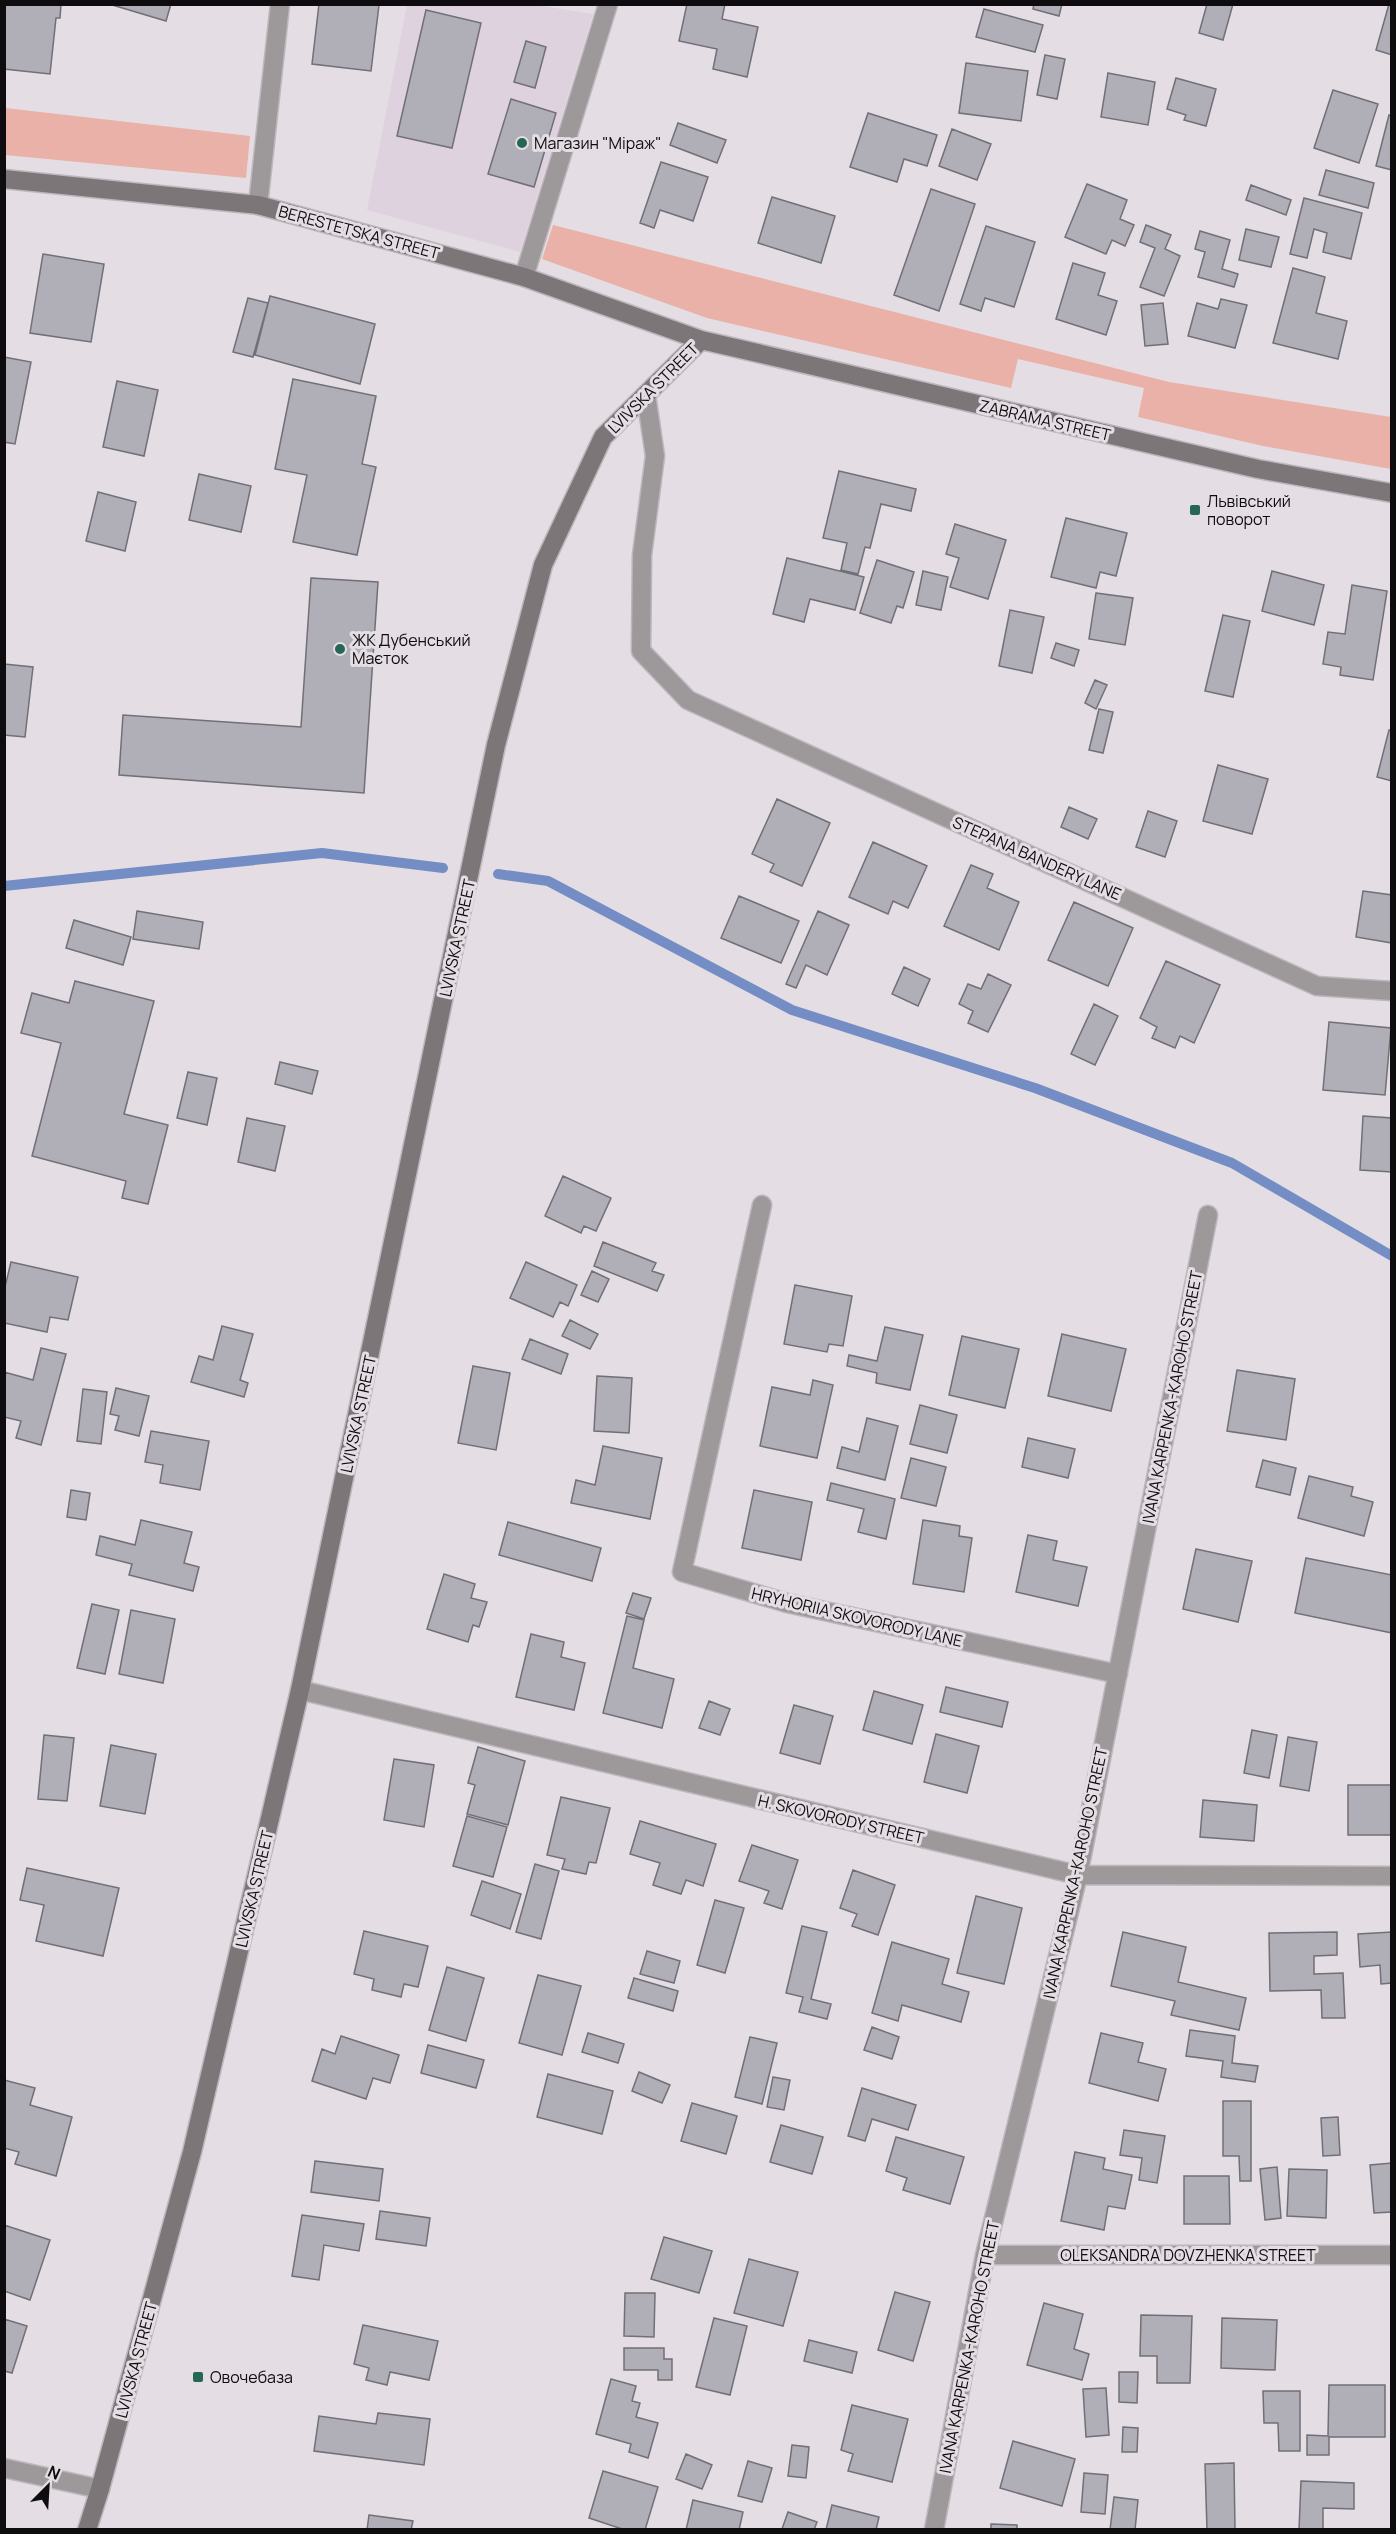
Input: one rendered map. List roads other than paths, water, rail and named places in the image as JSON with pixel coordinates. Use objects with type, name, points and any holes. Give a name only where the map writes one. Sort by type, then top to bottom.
[{"type":"main road","name":"BERESTETSKA STREET","points":[[4,178],[258,205],[524,277],[701,340]]},
{"type":"main road","name":"LVIVSKA STREET","points":[[87,2529],[192,2152],[300,1690],[496,745],[543,565],[603,437],[701,340]]},
{"type":"main road","name":"ZABRAMA STREET","points":[[701,340],[1258,469],[1392,493]]},
{"type":"street","points":[[258,205],[280,4]]},
{"type":"street","points":[[524,277],[608,4]]},
{"type":"street","name":"STEPANA BANDERY LANE","points":[[646,395],[655,456],[642,555],[641,651],[688,700],[1317,986],[1392,991]]},
{"type":"street","name":"HRYHORIIA SKOVORODY LANE","points":[[762,1205],[682,1572],[787,1604],[1118,1674]]},
{"type":"street","name":"IVANA KARPENKA-KAROHO STREET","points":[[934,2529],[984,2255],[1078,1875],[1208,1215]]},
{"type":"street","name":"H. SKOVORODY STREET","points":[[300,1690],[1078,1875],[1392,1876]]},
{"type":"street","name":"OLEKSANDRA DOVZHENKA STREET","points":[[984,2255],[1392,2256]]},
{"type":"street","points":[[4,2468],[100,2489]]},
{"type":"waterway","points":[[4,886],[322,853],[443,868]]},
{"type":"waterway","points":[[498,874],[548,881],[792,1010],[1035,1088],[1232,1163],[1392,1256]]},
{"type":"place","name":"Магазин \"Міраж\"","points":[[522,143]]},
{"type":"place","name":"Львівський поворот","points":[[1195,510]]},
{"type":"place","name":"ЖК Дубенський Маєток","points":[[340,649]]},
{"type":"place","name":"Овочебаза","points":[[198,2377]]}]
